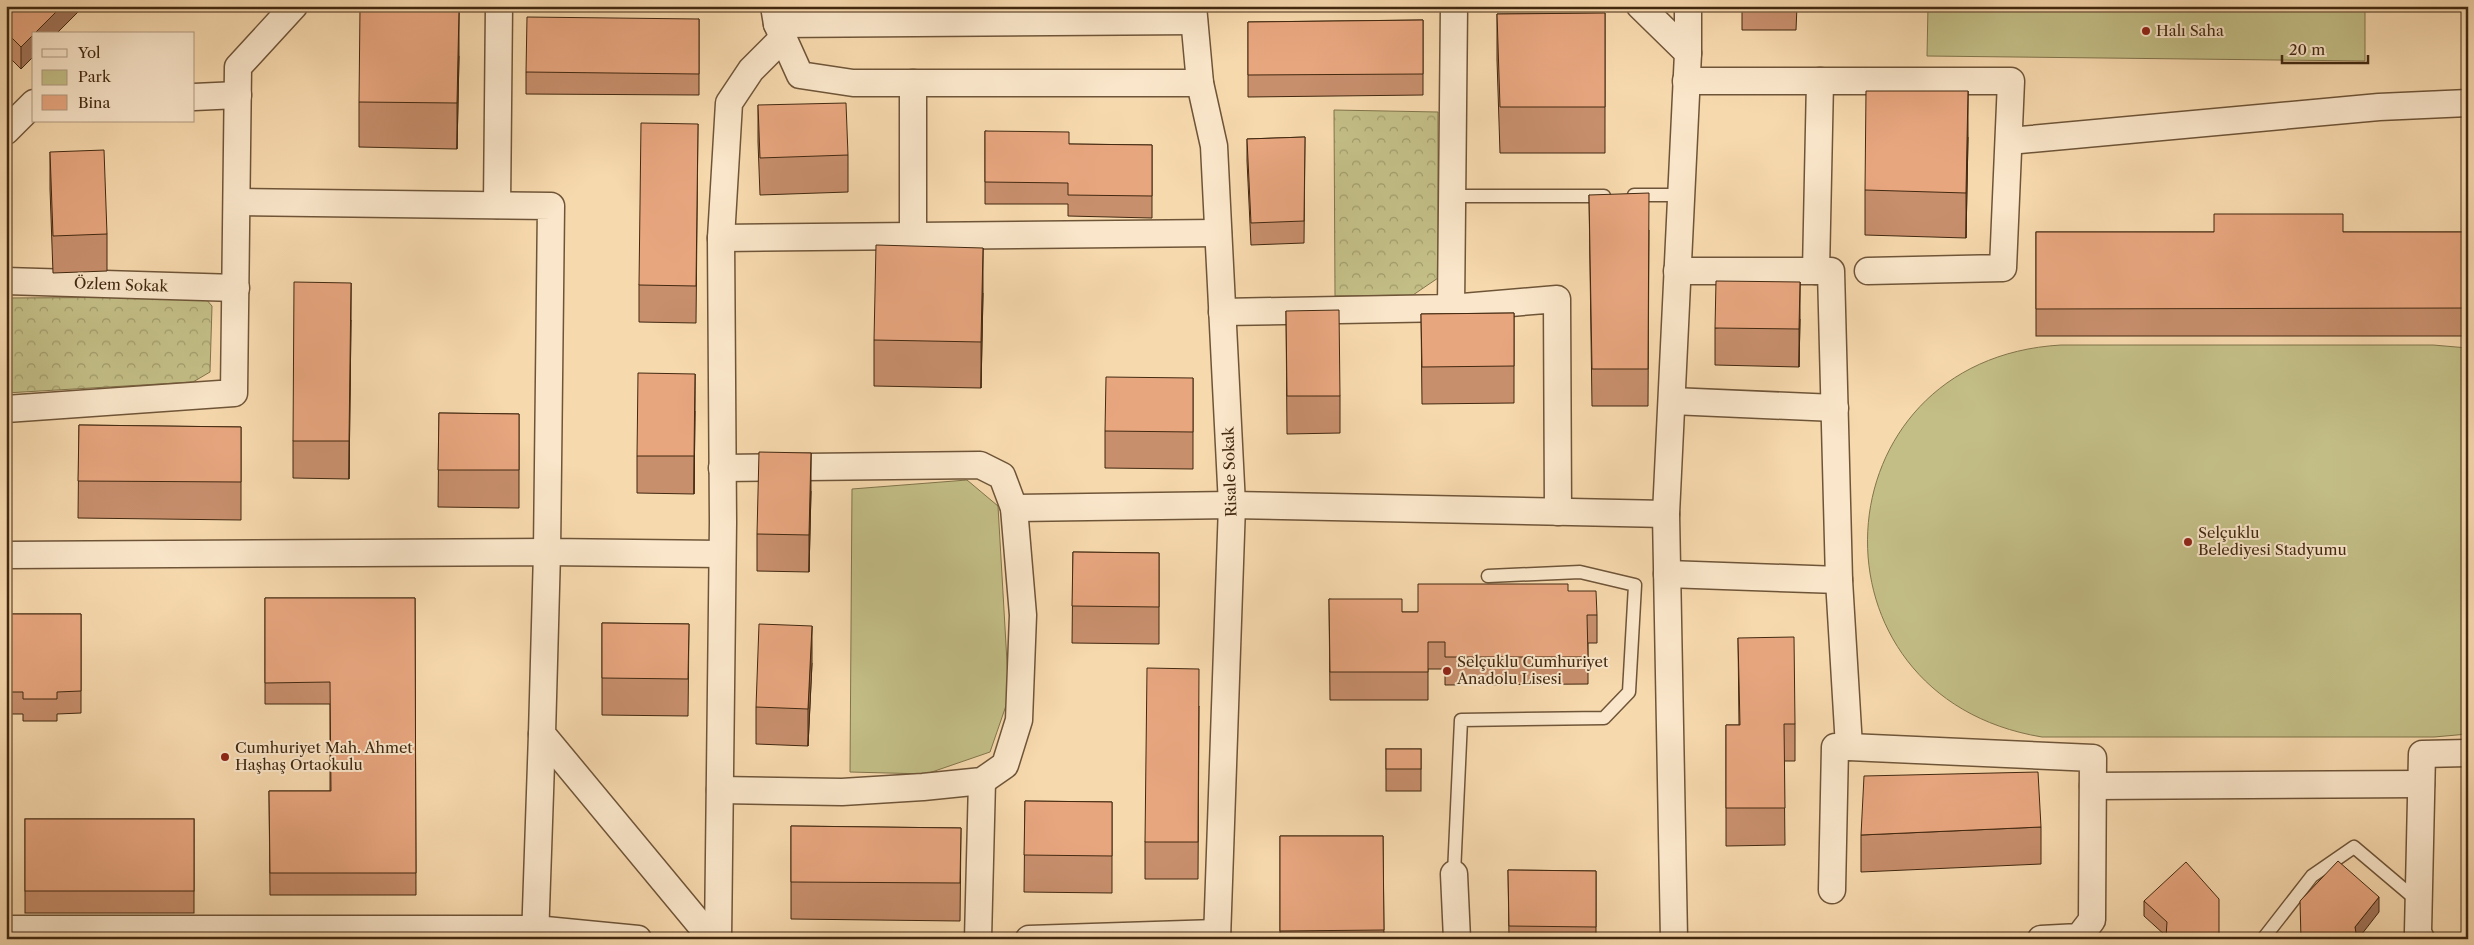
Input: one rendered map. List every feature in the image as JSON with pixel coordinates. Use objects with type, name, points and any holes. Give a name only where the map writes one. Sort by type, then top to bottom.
[{"type":"street","points":[[6,409],[234,393],[238,67],[294,6]]},
{"type":"street","points":[[497,206],[500,6]]},
{"type":"street","points":[[1451,308],[1454,6]]},
{"type":"street","points":[[1640,6],[1688,53]]},
{"type":"street","points":[[1674,939],[1666,514],[1688,53],[1688,6]]},
{"type":"street","points":[[778,23],[1194,13]]},
{"type":"street","name":"Risale Sokak","points":[[1194,13],[1200,83],[1214,146],[1232,505],[1217,936]]},
{"type":"street","points":[[778,23],[800,75],[854,83],[1200,83]]},
{"type":"street","points":[[718,939],[722,554],[721,238],[729,102],[751,70],[778,23]]},
{"type":"street","points":[[1686,81],[2011,81],[2003,268],[1868,271]]},
{"type":"street","points":[[1816,272],[1820,81]]},
{"type":"street","points":[[913,83],[913,236]]},
{"type":"street","points":[[195,98],[238,95]]},
{"type":"street","points":[[2009,141],[2379,107],[2468,103]]},
{"type":"street","points":[[6,131],[32,105]]},
{"type":"street","points":[[237,202],[550,206],[547,552],[535,934]]},
{"type":"street","points":[[721,238],[1218,233]]},
{"type":"street","points":[[1677,271],[1831,272],[1839,580],[1849,748]]},
{"type":"street","name":"Özlem Sokak","points":[[6,281],[236,288]]},
{"type":"street","points":[[1222,312],[1451,308],[1557,299],[1558,512]]},
{"type":"street","points":[[1672,401],[1834,408]]},
{"type":"street","points":[[720,790],[842,792],[924,788],[982,781],[1005,765],[1019,720],[1022,616],[1014,508],[1002,476],[980,465],[722,468]]},
{"type":"street","points":[[1014,508],[1232,505],[1666,514]]},
{"type":"street","points":[[6,556],[547,552],[722,554]]},
{"type":"street","points":[[1667,574],[1839,580]]},
{"type":"street","points":[[542,734],[712,939]]},
{"type":"street","points":[[1832,890],[1835,748],[2093,758],[2092,920],[2079,937],[2041,939]]},
{"type":"street","points":[[2421,939],[2418,932],[2422,754],[2468,753]]},
{"type":"street","points":[[978,939],[982,781]]},
{"type":"street","points":[[2093,786],[2421,784]]},
{"type":"street","points":[[1454,874],[1457,939]]},
{"type":"street","points":[[6,929],[535,934],[638,939]]},
{"type":"street","points":[[1029,939],[1217,936]]},
{"type":"lane","points":[[1452,196],[1681,195]]},
{"type":"lane","points":[[1454,874],[1461,720],[1604,718],[1629,692],[1635,585],[1580,572],[1488,576]]},
{"type":"lane","points":[[2263,939],[2312,876],[2354,847],[2419,902]]},
{"type":"green space","name":"Halı Saha","points":[[1928,6],[2365,6],[2365,61],[1927,56]]},
{"type":"green space","points":[[1334,110],[1438,112],[1438,278],[1413,295],[1335,296]]},
{"type":"green space","points":[[204,297],[212,306],[210,372],[193,382],[6,393],[6,298]]},
{"type":"green space","name":"Selçuklu Belediyesi Stadyumu","points":[[2061,345],[2433,345],[2468,348],[2468,734],[2434,737],[2042,737],[1963,709],[1907,661],[1876,599],[1868,531],[1883,465],[1920,407],[1980,364]]},
{"type":"green space","points":[[967,480],[998,506],[1009,697],[990,752],[926,774],[850,772],[852,489]]},
{"type":"building","points":[[6,6],[62,6],[36,32],[32,32],[32,36],[21,47],[6,32]]},
{"type":"building","points":[[1742,6],[1796,6],[1796,9],[1742,9]]},
{"type":"building","points":[[360,8],[459,10],[457,103],[359,102]]},
{"type":"building","points":[[1605,13],[1605,107],[1500,107],[1497,14]]},
{"type":"building","points":[[527,17],[699,19],[699,74],[526,72]]},
{"type":"building","points":[[1423,20],[1423,74],[1248,75],[1248,22]]},
{"type":"building","points":[[1866,91],[1968,91],[1966,193],[1865,190]]},
{"type":"building","points":[[846,103],[848,155],[760,158],[758,105]]},
{"type":"building","points":[[641,123],[698,124],[696,286],[639,285]]},
{"type":"building","points":[[985,131],[1069,132],[1069,144],[1152,145],[1152,196],[1068,195],[1068,183],[985,182]]},
{"type":"building","points":[[1305,137],[1304,221],[1251,223],[1247,139]]},
{"type":"building","points":[[104,150],[107,234],[53,236],[50,152]]},
{"type":"building","points":[[1649,193],[1648,369],[1592,369],[1589,195]]},
{"type":"building","points":[[2214,214],[2343,214],[2343,232],[2468,232],[2468,308],[2036,309],[2036,232],[2214,232]]},
{"type":"building","points":[[876,245],[983,248],[981,342],[874,340]]},
{"type":"building","points":[[1716,281],[1800,282],[1799,329],[1715,328]]},
{"type":"building","points":[[294,282],[351,283],[349,441],[293,441]]},
{"type":"building","points":[[1339,310],[1340,396],[1287,396],[1286,311]]},
{"type":"building","points":[[1514,313],[1514,366],[1422,367],[1421,314]]},
{"type":"building","points":[[638,373],[695,374],[694,456],[637,456]]},
{"type":"building","points":[[1106,377],[1193,378],[1193,432],[1105,431]]},
{"type":"building","points":[[439,413],[519,414],[519,470],[438,470]]},
{"type":"building","points":[[79,425],[241,427],[241,482],[78,481]]},
{"type":"building","points":[[759,452],[811,453],[809,535],[757,534]]},
{"type":"building","points":[[1073,552],[1159,553],[1159,607],[1072,606]]},
{"type":"building","points":[[1418,584],[1568,584],[1568,591],[1596,591],[1597,615],[1587,615],[1588,657],[1445,657],[1445,642],[1428,642],[1428,672],[1330,672],[1329,599],[1402,599],[1402,612],[1418,612]]},
{"type":"building","points":[[265,598],[415,598],[416,873],[270,873],[269,791],[331,791],[330,682],[265,683]]},
{"type":"building","points":[[6,614],[81,614],[81,691],[57,692],[57,699],[23,699],[23,692],[6,692]]},
{"type":"building","points":[[602,623],[689,624],[688,679],[602,678]]},
{"type":"building","points":[[759,624],[812,626],[808,709],[756,707]]},
{"type":"building","points":[[1794,637],[1795,724],[1784,724],[1785,808],[1726,808],[1726,725],[1740,725],[1738,638]]},
{"type":"building","points":[[1147,668],[1199,669],[1198,842],[1145,842]]},
{"type":"building","points":[[1386,749],[1421,749],[1421,769],[1386,769]]},
{"type":"building","points":[[2038,772],[2041,827],[1861,835],[1864,776]]},
{"type":"building","points":[[1025,801],[1112,802],[1112,856],[1024,855]]},
{"type":"building","points":[[25,819],[194,819],[194,891],[25,891]]},
{"type":"building","points":[[791,826],[961,828],[960,883],[791,882]]},
{"type":"building","points":[[1280,836],[1383,836],[1384,930],[1280,931]]},
{"type":"building","points":[[2338,861],[2379,897],[2355,927],[2357,939],[2301,939],[2300,901]]},
{"type":"building","points":[[2186,862],[2219,899],[2219,939],[2164,939],[2166,937],[2167,922],[2144,901]]},
{"type":"building","points":[[1508,870],[1596,871],[1596,927],[1509,926]]},
{"type":"place","name":"Halı Saha","points":[[2146,31]]},
{"type":"place","name":"Selçuklu Belediyesi Stadyumu","points":[[2188,542]]},
{"type":"place","name":"Selçuklu Cumhuriyet Anadolu Lisesi","points":[[1447,671]]},
{"type":"place","name":"Cumhuriyet Mah. Ahmet Haşhaş Ortaokulu","points":[[225,757]]}]
